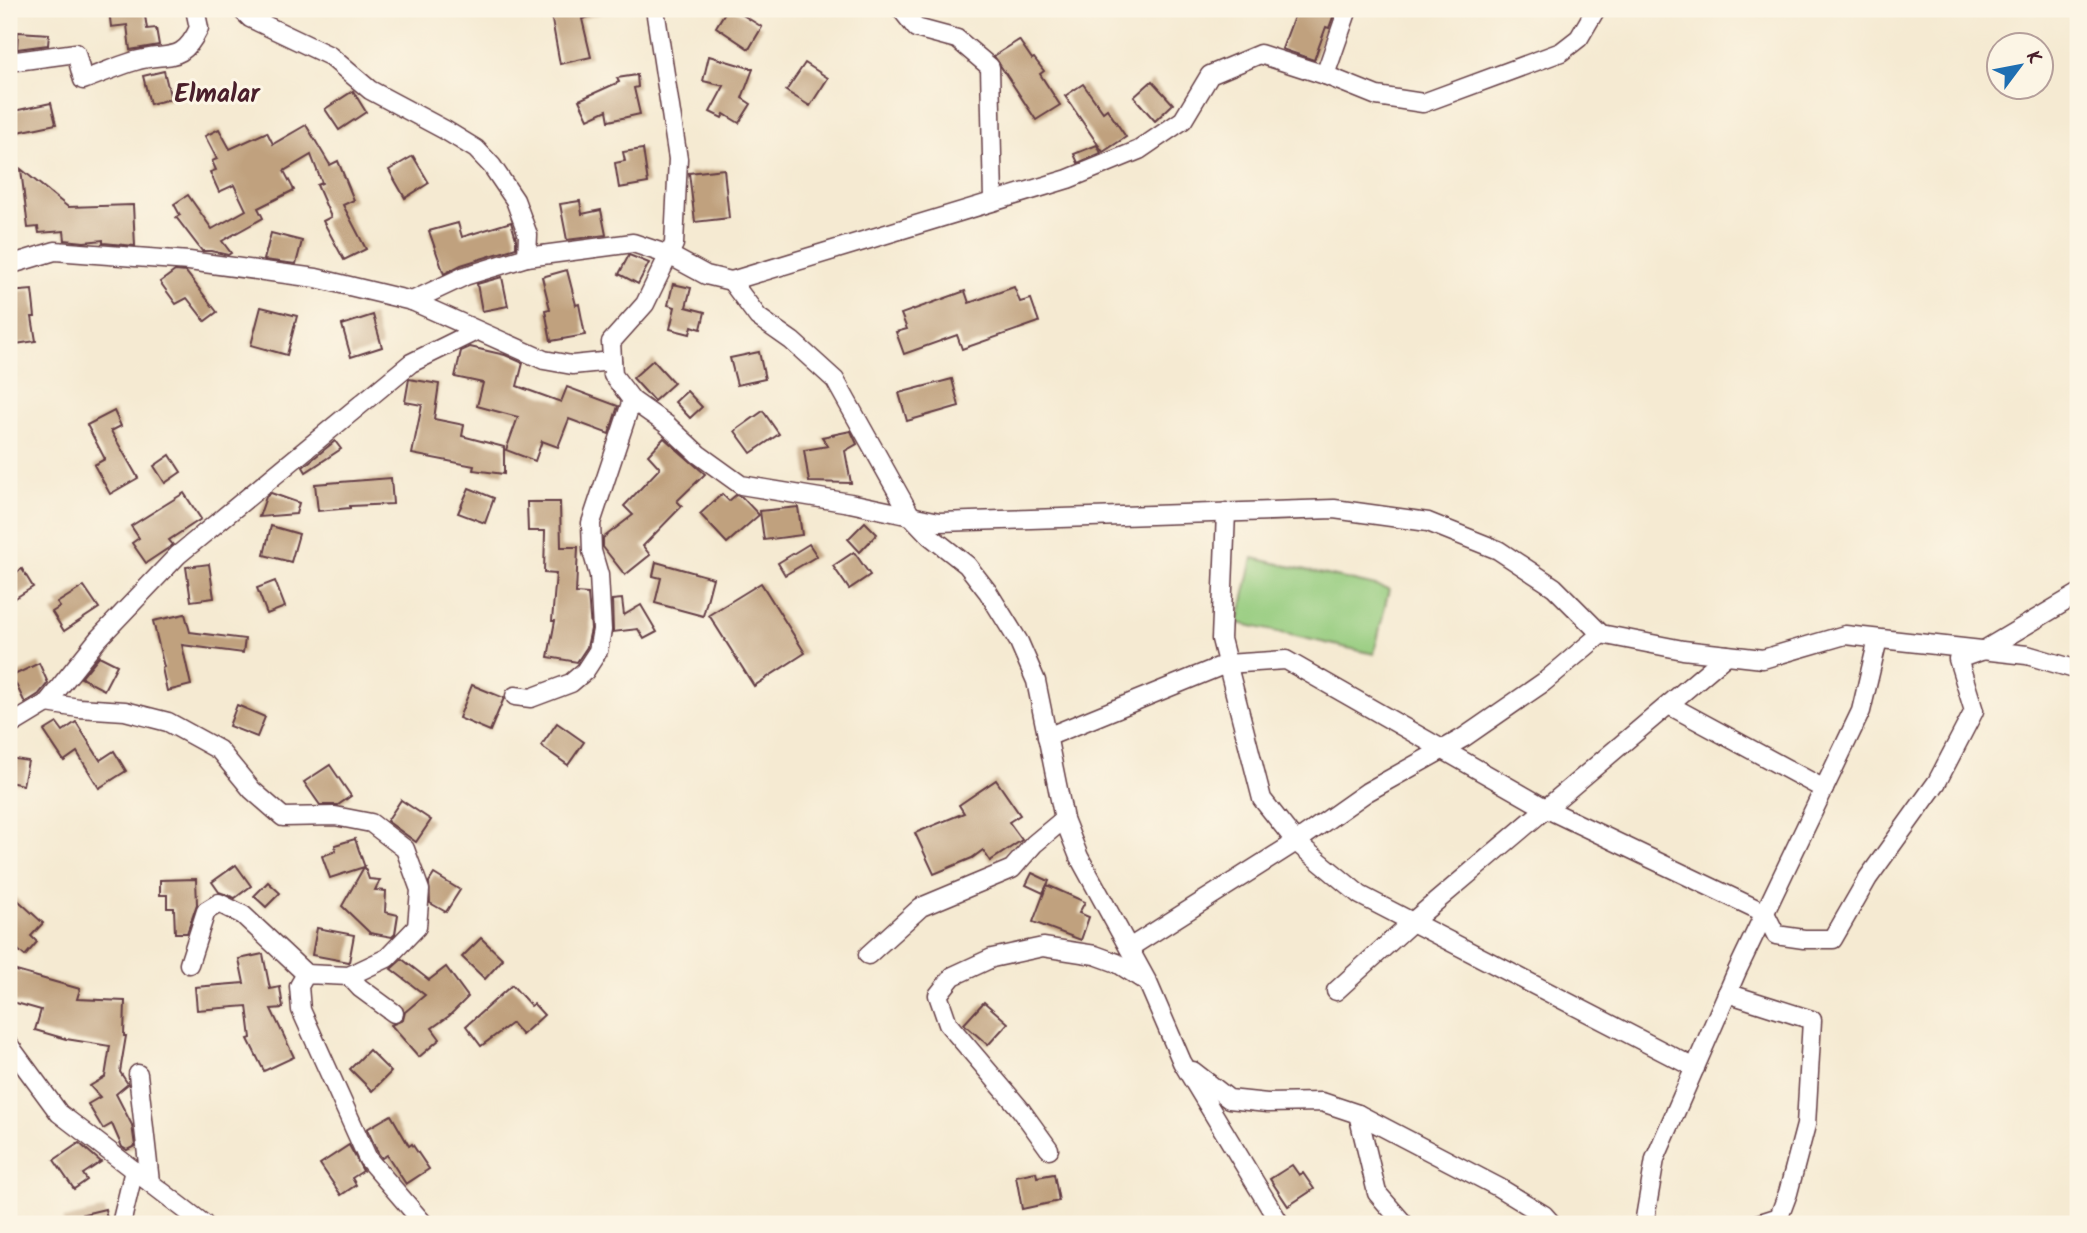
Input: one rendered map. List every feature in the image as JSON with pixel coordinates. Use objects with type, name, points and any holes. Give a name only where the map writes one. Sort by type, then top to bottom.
[{"type":"street","points":[[9,62],[76,53],[83,80],[138,60],[166,58],[191,46],[199,28],[195,9]]},
{"type":"street","points":[[241,9],[250,18],[330,56],[370,90],[476,149],[492,166],[515,200],[528,235],[527,257]]},
{"type":"street","points":[[655,9],[678,159],[674,244],[645,304],[611,342],[614,375],[632,400],[741,485],[850,503],[939,522],[1334,509],[1428,522],[1498,550],[1554,587],[1601,634],[1683,650],[1763,659],[1846,635],[2027,655],[2078,670]]},
{"type":"street","points":[[901,9],[916,28],[957,39],[990,67],[993,201]]},
{"type":"street","points":[[1325,75],[1348,9]]},
{"type":"street","points":[[412,301],[465,276],[527,257],[633,243],[669,255],[706,275],[731,281],[1068,179],[1139,150],[1182,120],[1210,75],[1259,54],[1325,75],[1377,96],[1423,103],[1561,52],[1579,38],[1596,9]]},
{"type":"street","points":[[9,265],[55,251],[189,261],[316,278],[412,301],[544,360],[572,365],[612,361]]},
{"type":"street","points":[[731,281],[758,317],[792,341],[835,380],[911,516],[930,536],[967,565],[988,592],[1019,642],[1036,681],[1064,819],[1079,857],[1148,983],[1182,1062],[1280,1224]]},
{"type":"street","points":[[9,726],[47,702],[98,639],[178,555],[411,363],[476,331]]},
{"type":"street","points":[[515,696],[531,698],[570,683],[585,671],[598,651],[602,630],[601,603],[599,575],[592,551],[591,523],[632,400]]},
{"type":"street","points":[[1226,512],[1221,639],[1226,664],[1262,799],[1296,842],[1360,895],[1695,1068]]},
{"type":"street","points":[[1047,737],[1226,664],[1286,660],[1547,809],[1765,913],[1776,935],[1833,939],[1868,878],[1937,782],[1974,711],[1958,659],[1984,650],[2078,594]]},
{"type":"street","points":[[1129,948],[1296,842],[1367,792],[1463,738],[1544,682],[1601,634]]},
{"type":"street","points":[[1644,1224],[1655,1159],[1727,993],[1861,711],[1878,639]]},
{"type":"street","points":[[1336,991],[1412,922],[1727,655]]},
{"type":"street","points":[[47,702],[79,708],[125,711],[168,722],[219,750],[252,790],[283,817],[335,816],[371,823],[404,849],[421,890],[417,927],[387,958],[349,976],[306,974],[243,915],[219,903],[206,911],[189,964]]},
{"type":"street","points":[[1669,705],[1824,789]]},
{"type":"street","points":[[869,955],[921,907],[1012,869],[1034,844],[1064,819]]},
{"type":"street","points":[[1049,1149],[1021,1110],[948,1024],[938,995],[953,976],[992,958],[1043,947],[1095,954],[1117,962],[1148,983]]},
{"type":"street","points":[[306,974],[299,986],[301,1010],[368,1159],[424,1224]]},
{"type":"street","points":[[349,976],[360,988],[394,1013]]},
{"type":"street","points":[[1727,993],[1812,1020],[1806,1125],[1788,1193],[1779,1217],[1757,1224]]},
{"type":"street","points":[[9,1045],[59,1112],[204,1224]]},
{"type":"street","points":[[1182,1062],[1229,1099],[1267,1103],[1322,1102],[1358,1114],[1497,1187],[1544,1214],[1552,1224]]},
{"type":"street","points":[[138,1074],[150,1182]]},
{"type":"street","points":[[1358,1114],[1377,1193],[1404,1224]]},
{"type":"street","points":[[121,1224],[134,1170]]},
{"type":"green space","points":[[1253,558],[1389,589],[1374,654],[1238,623]]},
{"type":"building","points":[[109,9],[144,9],[147,29],[156,28],[159,45],[130,50],[127,25],[111,27]]},
{"type":"building","points":[[550,9],[605,9],[606,12],[582,19],[591,57],[560,64]]},
{"type":"building","points":[[727,9],[733,9],[762,27],[749,49],[716,27]]},
{"type":"building","points":[[1297,9],[1336,9],[1314,60],[1282,49]]},
{"type":"building","points":[[18,32],[49,34],[48,45],[17,49]]},
{"type":"building","points":[[1019,40],[1044,71],[1040,74],[1060,105],[1036,120],[994,56]]},
{"type":"building","points":[[709,56],[753,69],[742,98],[751,104],[739,123],[724,114],[722,118],[710,112],[724,86],[703,81]]},
{"type":"building","points":[[805,63],[828,78],[810,106],[786,91]]},
{"type":"building","points":[[164,71],[171,99],[150,104],[143,76]]},
{"type":"building","points":[[637,75],[638,87],[634,88],[640,114],[609,121],[607,110],[588,119],[579,100],[619,82],[617,78]]},
{"type":"building","points":[[1152,81],[1173,104],[1155,121],[1134,97]]},
{"type":"building","points":[[1083,84],[1103,112],[1107,109],[1126,137],[1103,152],[1065,96]]},
{"type":"building","points":[[353,91],[366,112],[339,130],[325,109]]},
{"type":"building","points":[[51,103],[56,124],[9,134],[9,112]]},
{"type":"building","points":[[306,125],[330,165],[338,161],[354,200],[343,205],[366,249],[344,260],[323,221],[331,217],[317,185],[322,183],[311,155],[284,171],[294,190],[258,208],[263,218],[222,241],[231,253],[228,255],[202,251],[176,217],[180,215],[174,204],[188,195],[212,229],[246,210],[234,185],[219,192],[210,172],[216,170],[212,161],[217,159],[205,136],[219,129],[230,149],[267,132],[273,144]]},
{"type":"building","points":[[1097,145],[1101,153],[1078,163],[1074,154]]},
{"type":"building","points":[[643,149],[648,183],[619,188],[615,163],[625,161],[623,152]]},
{"type":"building","points":[[413,156],[429,183],[405,198],[389,170]]},
{"type":"building","points":[[21,169],[68,207],[133,205],[135,246],[103,243],[103,240],[65,240],[64,231],[39,233],[38,227],[28,228]]},
{"type":"building","points":[[724,169],[729,218],[695,222],[689,173]]},
{"type":"building","points":[[580,201],[582,214],[601,210],[606,235],[567,240],[560,204]]},
{"type":"building","points":[[511,222],[516,248],[461,265],[444,274],[429,231],[458,223],[462,237]]},
{"type":"building","points":[[271,233],[302,241],[296,264],[264,260]]},
{"type":"building","points":[[629,255],[649,263],[638,284],[619,274]]},
{"type":"building","points":[[567,270],[576,305],[579,304],[585,335],[551,341],[545,310],[550,309],[542,277]]},
{"type":"building","points":[[175,271],[186,272],[217,312],[205,321],[187,298],[176,304],[160,282]]},
{"type":"building","points":[[502,277],[508,306],[482,311],[477,284]]},
{"type":"building","points":[[673,284],[691,288],[686,307],[705,312],[701,329],[692,326],[690,334],[670,329],[675,307],[668,305]]},
{"type":"building","points":[[1014,287],[1020,302],[1031,299],[1039,322],[962,349],[957,335],[904,354],[896,332],[907,329],[901,314],[965,291],[969,303]]},
{"type":"building","points":[[32,290],[35,317],[32,317],[36,341],[9,345],[9,292]]},
{"type":"building","points":[[261,307],[297,316],[287,355],[251,345]]},
{"type":"building","points":[[373,315],[382,347],[351,357],[342,325]]},
{"type":"building","points":[[470,347],[505,355],[523,363],[517,386],[561,402],[567,387],[618,406],[609,434],[569,419],[558,447],[542,441],[535,461],[506,450],[518,417],[477,406],[483,383],[455,377],[461,351]]},
{"type":"building","points":[[759,352],[765,379],[737,385],[730,358]]},
{"type":"building","points":[[653,360],[674,383],[654,401],[633,378]]},
{"type":"building","points":[[409,379],[439,384],[434,419],[464,425],[462,436],[504,447],[504,474],[473,470],[474,466],[412,454],[422,405],[405,402]]},
{"type":"building","points":[[952,379],[959,406],[907,421],[899,393]]},
{"type":"building","points":[[687,391],[702,407],[690,418],[675,402]]},
{"type":"building","points":[[114,411],[121,426],[111,431],[138,478],[110,494],[94,465],[105,459],[87,425]]},
{"type":"building","points":[[763,411],[779,434],[751,453],[735,431]]},
{"type":"building","points":[[851,431],[857,444],[845,451],[851,483],[809,482],[804,450],[828,446],[822,437]]},
{"type":"building","points":[[664,438],[705,474],[677,501],[682,506],[643,546],[650,555],[625,575],[603,547],[603,538],[633,515],[624,506],[660,468],[648,455]]},
{"type":"building","points":[[335,441],[341,449],[306,472],[303,467]]},
{"type":"building","points":[[170,455],[181,472],[165,483],[154,466]]},
{"type":"building","points":[[391,478],[393,504],[318,511],[315,484]]},
{"type":"building","points":[[469,488],[494,498],[485,523],[458,513]]},
{"type":"building","points":[[184,493],[201,519],[169,540],[173,545],[146,563],[132,543],[139,538],[131,526]]},
{"type":"building","points":[[271,493],[299,503],[296,514],[259,517],[266,497]]},
{"type":"building","points":[[722,494],[729,501],[736,495],[742,497],[759,515],[727,543],[700,514]]},
{"type":"building","points":[[527,502],[560,502],[561,547],[578,547],[576,593],[588,594],[591,629],[587,647],[577,662],[548,657],[555,621],[552,621],[556,574],[544,573],[545,531],[528,531]]},
{"type":"building","points":[[798,507],[802,535],[764,540],[760,511]]},
{"type":"building","points":[[865,522],[877,534],[860,552],[848,539]]},
{"type":"building","points":[[271,526],[299,534],[291,562],[264,555]]},
{"type":"building","points":[[809,544],[817,556],[785,575],[778,563]]},
{"type":"building","points":[[854,552],[870,575],[849,589],[833,566]]},
{"type":"building","points":[[656,562],[713,578],[703,616],[655,603],[661,578],[653,576]]},
{"type":"building","points":[[209,564],[214,598],[191,601],[186,567]]},
{"type":"building","points":[[22,569],[33,587],[9,602],[9,577]]},
{"type":"building","points":[[275,581],[285,607],[267,614],[257,588]]},
{"type":"building","points":[[761,583],[805,653],[754,686],[709,615]]},
{"type":"building","points":[[84,586],[99,608],[64,631],[52,612],[60,607],[57,603]]},
{"type":"building","points":[[622,599],[624,615],[641,605],[657,632],[644,639],[638,629],[613,632],[612,600]]},
{"type":"building","points":[[185,614],[190,632],[245,639],[243,653],[182,645],[191,685],[167,691],[153,621]]},
{"type":"building","points":[[99,656],[117,665],[104,690],[81,678]]},
{"type":"building","points":[[39,663],[48,683],[39,694],[25,703],[12,676]]},
{"type":"building","points":[[472,685],[504,698],[490,731],[459,718]]},
{"type":"building","points":[[237,705],[265,717],[257,737],[229,726]]},
{"type":"building","points":[[76,722],[100,760],[114,751],[126,771],[99,788],[77,752],[64,761],[44,731],[57,723],[63,731]]},
{"type":"building","points":[[557,723],[584,742],[568,765],[541,746]]},
{"type":"building","points":[[9,758],[28,761],[23,785],[9,782]]},
{"type":"building","points":[[330,765],[351,796],[338,805],[320,805],[304,782]]},
{"type":"building","points":[[996,780],[1020,815],[1009,822],[1022,840],[990,861],[983,850],[972,858],[934,874],[915,833],[964,813],[959,805]]},
{"type":"building","points":[[401,800],[431,820],[416,842],[387,821]]},
{"type":"building","points":[[355,839],[369,879],[380,880],[375,890],[386,891],[385,912],[398,915],[395,934],[392,937],[370,933],[342,906],[364,867],[330,878],[322,856],[336,851],[335,845]]},
{"type":"building","points":[[236,865],[251,886],[235,898],[219,892],[212,882]]},
{"type":"building","points":[[1032,873],[1049,881],[1043,893],[1026,885]]},
{"type":"building","points":[[434,874],[460,890],[446,912],[430,903],[429,882]]},
{"type":"building","points":[[196,879],[197,904],[187,933],[175,933],[174,908],[167,908],[167,895],[160,895],[160,880]]},
{"type":"building","points":[[268,882],[280,893],[266,907],[254,896]]},
{"type":"building","points":[[1047,885],[1085,902],[1079,913],[1089,917],[1081,940],[1033,922]]},
{"type":"building","points":[[9,892],[43,923],[31,936],[37,942],[25,956],[9,942]]},
{"type":"building","points":[[317,928],[354,935],[349,962],[312,955]]},
{"type":"building","points":[[481,938],[503,959],[485,979],[462,957]]},
{"type":"building","points":[[263,954],[270,989],[280,987],[283,1008],[271,1009],[294,1057],[264,1071],[248,1039],[251,1038],[247,1006],[197,1010],[195,987],[244,983],[239,959]]},
{"type":"building","points":[[402,959],[429,980],[446,967],[468,997],[432,1028],[440,1039],[419,1057],[391,1025],[403,1020],[405,1012],[425,995],[391,969]]},
{"type":"building","points":[[9,969],[80,989],[77,999],[125,1001],[126,1036],[120,1072],[128,1084],[116,1094],[132,1125],[135,1146],[127,1150],[122,1147],[112,1124],[103,1129],[88,1104],[100,1097],[90,1086],[105,1077],[110,1046],[66,1039],[35,1030],[41,1010],[9,1001]]},
{"type":"building","points":[[512,985],[531,1006],[534,1004],[544,1015],[522,1035],[512,1023],[481,1046],[466,1026]]},
{"type":"building","points":[[984,1002],[1008,1023],[988,1045],[964,1024]]},
{"type":"building","points":[[369,1050],[391,1072],[372,1091],[350,1069]]},
{"type":"building","points":[[391,1115],[409,1146],[412,1144],[429,1169],[406,1184],[387,1155],[382,1158],[378,1153],[367,1129]]},
{"type":"building","points":[[79,1143],[101,1162],[83,1174],[87,1180],[74,1189],[54,1160]]},
{"type":"building","points":[[349,1145],[363,1171],[352,1178],[356,1185],[341,1195],[320,1164]]},
{"type":"building","points":[[1292,1165],[1299,1175],[1303,1173],[1314,1189],[1288,1206],[1270,1179]]},
{"type":"building","points":[[1036,1172],[1037,1177],[1054,1174],[1059,1201],[1022,1209],[1016,1176]]},
{"type":"building","points":[[105,1209],[108,1224],[64,1224],[63,1219]]},
{"type":"district","name":"Elmalar","points":[[217,93]]}]
